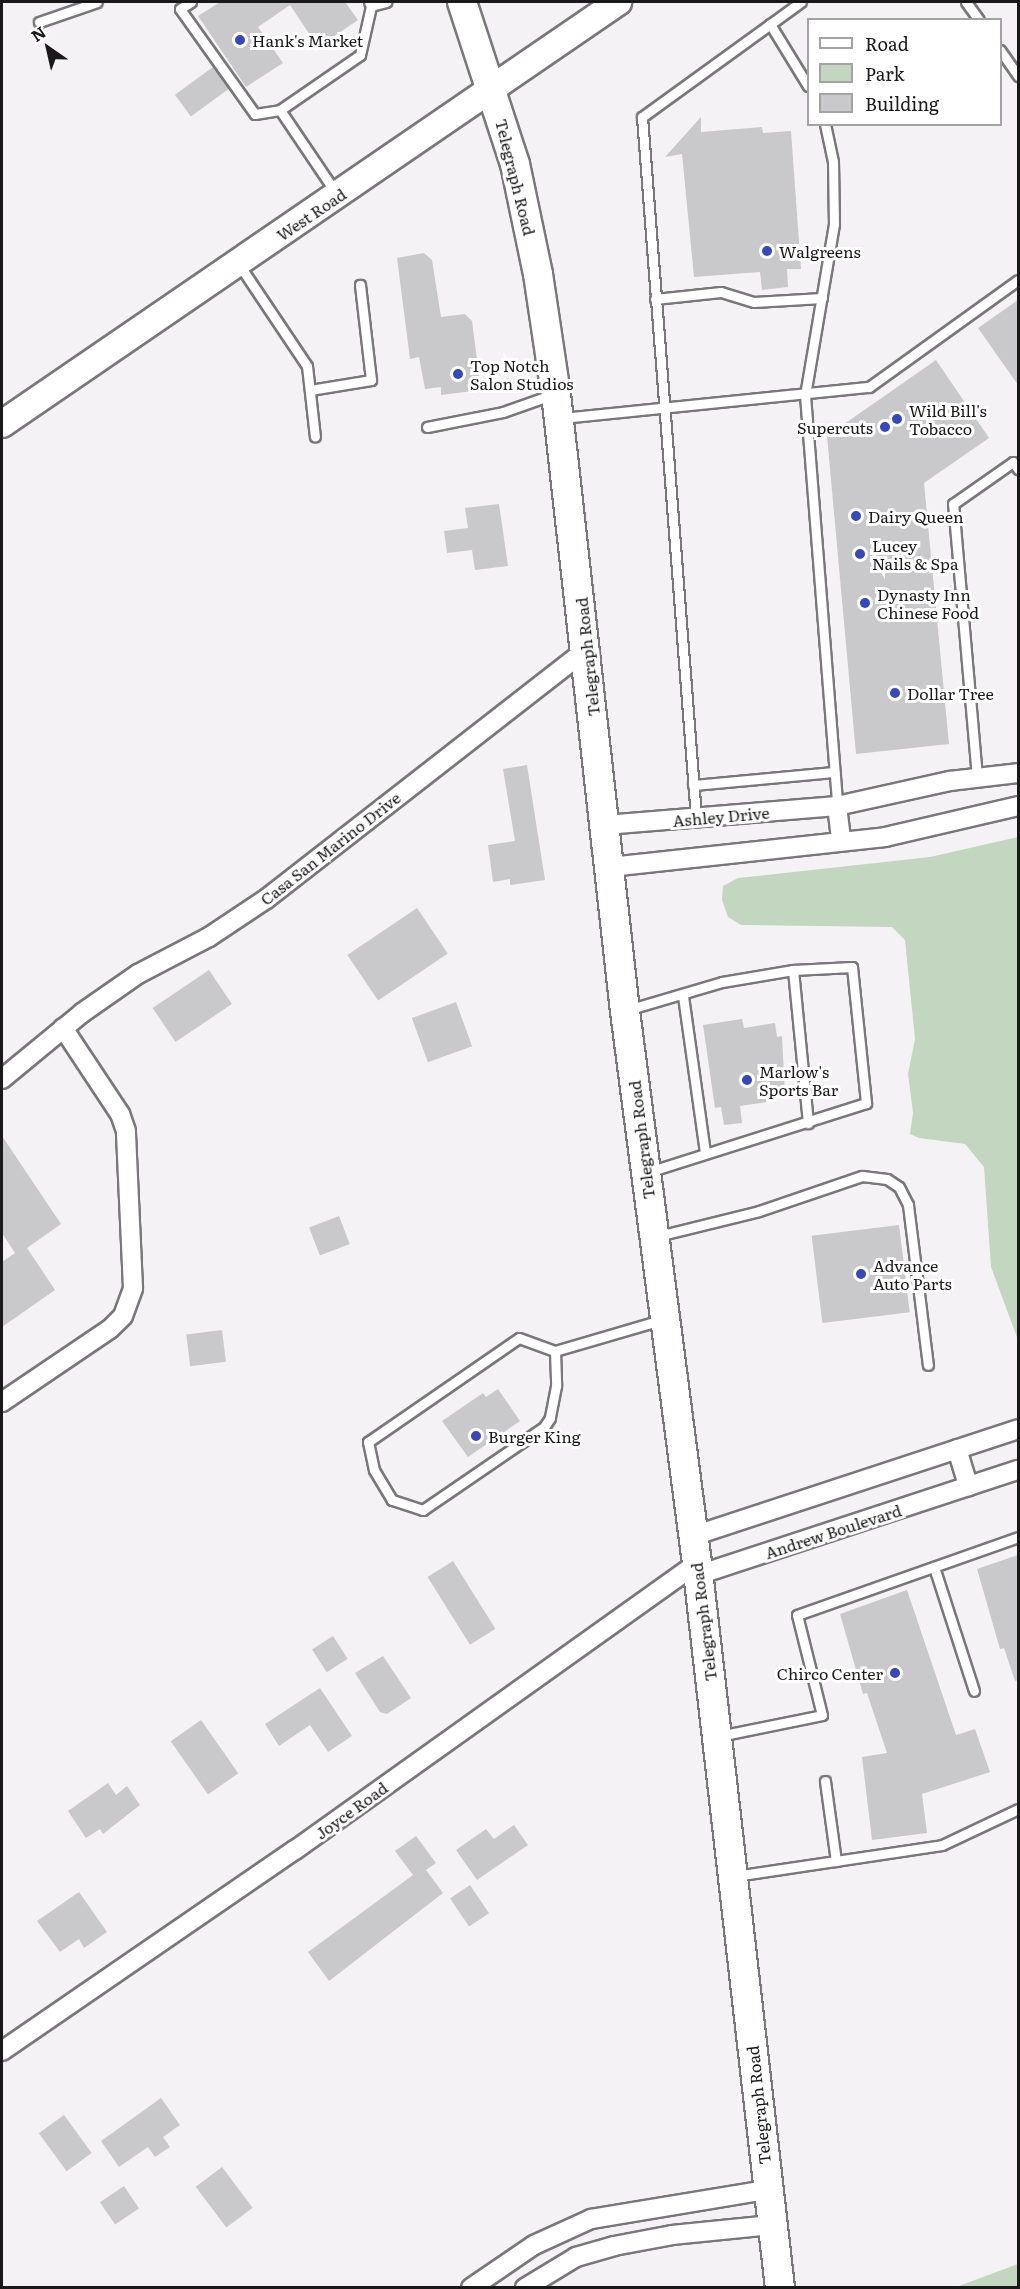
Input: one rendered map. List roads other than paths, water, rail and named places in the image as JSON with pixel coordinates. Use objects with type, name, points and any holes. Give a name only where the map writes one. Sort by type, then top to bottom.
[{"type":"main road","name":"Telegraph Road","points":[[462,2],[493,90],[528,221],[558,406],[625,1011],[652,1237],[696,1558],[780,2288]]},
{"type":"street","name":"West Road","points":[[2,424],[493,90],[618,2]]},
{"type":"street","name":"Casa San Marino Drive","points":[[2,1079],[63,1028],[138,974],[209,937],[266,899],[586,650]]},
{"type":"street","name":"Ashley Drive","points":[[605,825],[837,806],[977,777],[1018,773]]},
{"type":"street","points":[[837,806],[841,841]]},
{"type":"street","points":[[610,867],[934,828],[1018,806]]},
{"type":"street","points":[[2,1402],[110,1329],[123,1316],[133,1288],[126,1131],[120,1114],[63,1028]]},
{"type":"street","points":[[696,1558],[957,1449],[1018,1429]]},
{"type":"street","points":[[957,1449],[968,1486]]},
{"type":"street","name":"Andrew Boulevard","points":[[696,1558],[968,1486],[1018,1470]]},
{"type":"street","name":"Joyce Road","points":[[2,2051],[295,1850],[696,1558]]},
{"type":"street","points":[[471,2288],[543,2240],[606,2216],[767,2190]]},
{"type":"street","points":[[606,2216],[614,2246]]},
{"type":"street","points":[[525,2288],[576,2257],[614,2246],[672,2235],[772,2225]]},
{"type":"lane","points":[[39,22],[96,2]]},
{"type":"lane","points":[[190,2],[180,9],[255,114],[280,110],[360,55],[370,4],[386,2]]},
{"type":"lane","points":[[696,818],[662,408],[642,117],[801,2]]},
{"type":"lane","points":[[966,2],[978,18]]},
{"type":"lane","points":[[770,24],[807,84]]},
{"type":"lane","points":[[1002,53],[1018,76]]},
{"type":"lane","points":[[280,110],[337,195]]},
{"type":"lane","points":[[825,126],[835,194],[822,298],[805,395],[837,806]]},
{"type":"lane","points":[[238,263],[307,366],[315,437]]},
{"type":"lane","points":[[427,427],[503,412],[558,406],[662,408],[868,387],[1018,280]]},
{"type":"lane","points":[[310,390],[371,380],[360,285]]},
{"type":"lane","points":[[655,299],[721,292],[754,302],[822,298]]},
{"type":"lane","points":[[977,777],[953,504],[1017,463]]},
{"type":"lane","points":[[693,785],[834,772]]},
{"type":"lane","points":[[625,1011],[683,996],[722,982],[792,970],[852,967],[854,978],[866,1103],[645,1174]]},
{"type":"lane","points":[[792,970],[808,1123]]},
{"type":"lane","points":[[683,996],[705,1153]]},
{"type":"lane","points":[[652,1237],[759,1211],[862,1176],[880,1176],[894,1182],[904,1195],[910,1216],[928,1365]]},
{"type":"lane","points":[[555,1351],[556,1386],[550,1418],[544,1427],[423,1510],[392,1500],[374,1470],[368,1442],[519,1338],[555,1351],[663,1320]]},
{"type":"lane","points":[[717,1737],[822,1715],[797,1615],[1018,1537]]},
{"type":"lane","points":[[934,1567],[974,1691]]},
{"type":"lane","points":[[825,1781],[836,1861]]},
{"type":"lane","points":[[733,1877],[942,1845],[1018,1809]]},
{"type":"place","name":"Hank's Market","points":[[240,40]]},
{"type":"place","name":"Walgreens","points":[[767,251]]},
{"type":"place","name":"Top Notch Salon Studios","points":[[458,374]]},
{"type":"place","name":"Wild Bill's Tobacco","points":[[897,419]]},
{"type":"place","name":"Supercuts","points":[[885,427]]},
{"type":"place","name":"Dairy Queen","points":[[856,516]]},
{"type":"place","name":"Lucey Nails & Spa","points":[[860,554]]},
{"type":"place","name":"Dynasty Inn Chinese Food","points":[[865,603]]},
{"type":"place","name":"Dollar Tree","points":[[895,693]]},
{"type":"place","name":"Marlow's Sports Bar","points":[[747,1080]]},
{"type":"place","name":"Advance Auto Parts","points":[[861,1274]]},
{"type":"place","name":"Burger King","points":[[476,1436]]},
{"type":"place","name":"Chirco Center","points":[[895,1673]]}]
